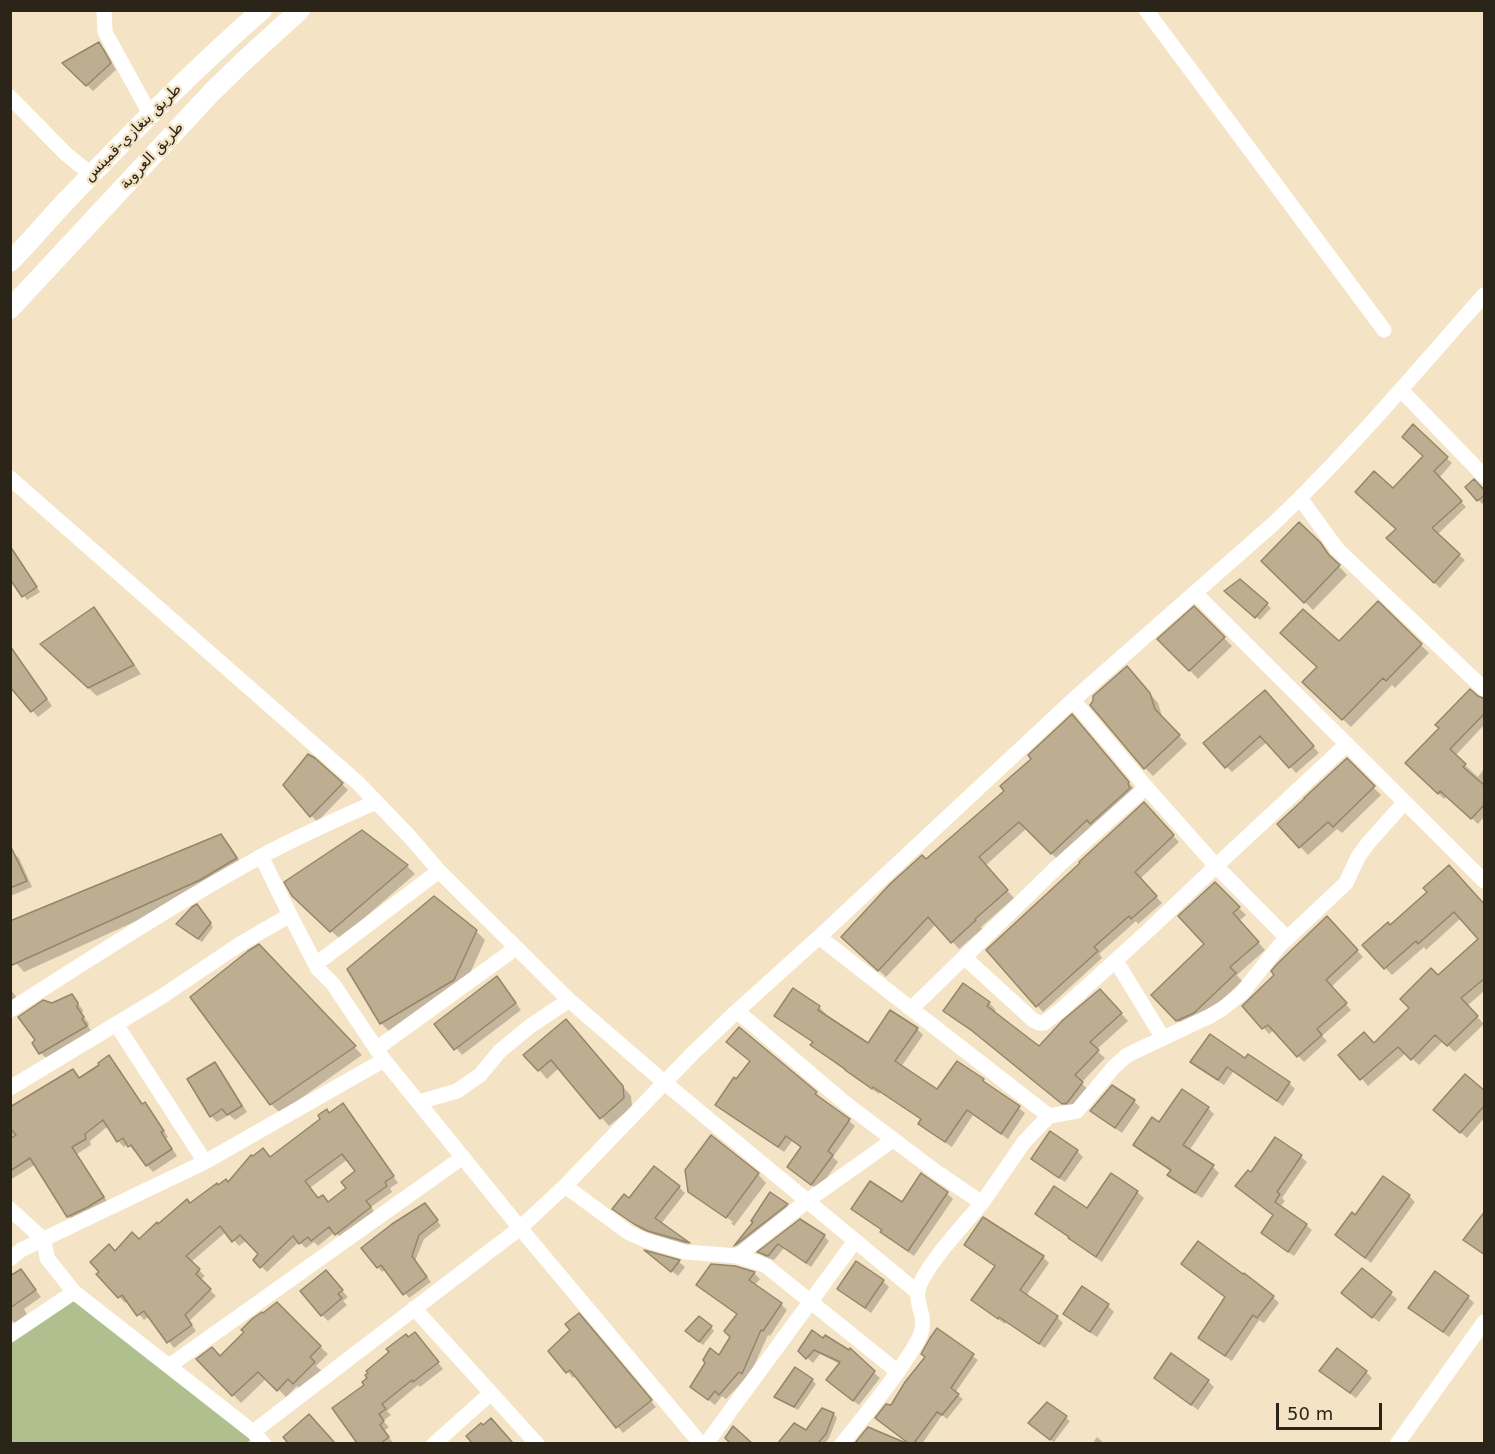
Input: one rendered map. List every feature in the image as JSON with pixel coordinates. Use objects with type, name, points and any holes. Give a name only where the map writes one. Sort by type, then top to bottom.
[{"type":"main road","name":"طريق بنغازي-قمينس","points":[[14,256],[150,114],[262,10]]},
{"type":"main road","name":"طريق العروبة","points":[[10,309],[212,92],[300,10]]},
{"type":"street","points":[[104,10],[105,32],[150,114]]},
{"type":"street","points":[[1146,10],[1384,330]]},
{"type":"street","points":[[10,97],[66,154],[92,175]]},
{"type":"street","points":[[10,1209],[44,1240],[47,1258],[74,1292],[258,1438],[414,1308],[520,1228],[565,1186],[737,1011],[1073,700],[1300,498],[1401,390],[1485,295]]},
{"type":"street","points":[[1401,390],[1485,476]]},
{"type":"street","points":[[10,478],[358,783],[410,837],[439,872],[568,1000],[917,1292],[923,1318],[922,1330],[898,1372],[842,1443]]},
{"type":"street","points":[[1300,498],[1337,549],[1485,689]]},
{"type":"street","points":[[1195,593],[1485,881]]},
{"type":"street","points":[[1073,700],[1216,866],[1287,938]]},
{"type":"street","points":[[964,957],[1033,1020],[1041,1024],[1047,1022],[1116,961],[1347,744]]},
{"type":"street","points":[[912,1008],[1057,867],[1146,787]]},
{"type":"street","points":[[10,1010],[141,926],[261,856],[375,802]]},
{"type":"street","points":[[917,1292],[928,1268],[982,1203],[1024,1142],[1049,1116],[1077,1111],[1120,1062],[1136,1051],[1210,1016],[1233,1001],[1287,938],[1346,883],[1368,842],[1404,802]]},
{"type":"street","points":[[261,856],[318,969],[333,984],[380,1054],[520,1228],[701,1443]]},
{"type":"street","points":[[316,964],[439,872]]},
{"type":"street","points":[[10,1088],[161,997],[240,944],[290,915]]},
{"type":"street","points":[[819,937],[1049,1116]]},
{"type":"street","points":[[10,1259],[21,1250],[205,1162],[380,1054],[516,948]]},
{"type":"street","points":[[1116,961],[1163,1038]]},
{"type":"street","points":[[419,1102],[457,1091],[480,1075],[500,1051],[529,1027],[568,1000]]},
{"type":"street","points":[[737,1011],[807,1072],[893,1140],[982,1203]]},
{"type":"street","points":[[116,1024],[205,1162]]},
{"type":"street","points":[[737,1256],[807,1201],[893,1140]]},
{"type":"street","points":[[169,1366],[463,1157]]},
{"type":"street","points":[[565,1186],[629,1233],[645,1240],[686,1252],[737,1256],[765,1265],[898,1372]]},
{"type":"street","points":[[706,1443],[855,1241]]},
{"type":"street","points":[[10,1335],[74,1292]]},
{"type":"street","points":[[414,1308],[537,1443]]},
{"type":"street","points":[[1398,1443],[1485,1322]]},
{"type":"street","points":[[434,1443],[491,1393]]},
{"type":"green space","points":[[75,1299],[251,1439],[246,1444],[11,1443],[10,1343]]},
{"type":"building","points":[[99,42],[111,63],[86,86],[62,63]]},
{"type":"building","points":[[1413,424],[1448,457],[1434,471],[1462,501],[1432,528],[1460,554],[1434,583],[1386,538],[1396,529],[1355,492],[1374,471],[1393,488],[1423,456],[1402,437]]},
{"type":"building","points":[[1474,479],[1485,491],[1485,495],[1477,501],[1465,487]]},
{"type":"building","points":[[1299,522],[1340,565],[1304,603],[1261,561]]},
{"type":"building","points":[[10,546],[37,587],[22,597],[10,579]]},
{"type":"building","points":[[1240,579],[1268,603],[1255,618],[1224,591]]},
{"type":"building","points":[[1378,601],[1422,644],[1386,681],[1383,678],[1342,720],[1302,682],[1317,667],[1280,633],[1303,609],[1339,641]]},
{"type":"building","points":[[1194,606],[1225,637],[1189,671],[1157,639]]},
{"type":"building","points":[[94,607],[134,665],[88,688],[40,644]]},
{"type":"building","points":[[10,646],[47,699],[31,712],[10,687]]},
{"type":"building","points":[[1127,666],[1150,693],[1155,709],[1180,735],[1144,769],[1090,705],[1093,696]]},
{"type":"building","points":[[1470,689],[1485,699],[1485,713],[1450,749],[1466,764],[1463,767],[1485,786],[1485,804],[1471,819],[1440,791],[1438,794],[1405,763],[1439,728],[1435,725]]},
{"type":"building","points":[[1265,690],[1314,746],[1289,768],[1260,736],[1225,768],[1203,743]]},
{"type":"building","points":[[1072,714],[1129,782],[1130,788],[1090,824],[1087,820],[1051,854],[1019,822],[979,857],[1008,890],[951,943],[928,917],[878,971],[841,937],[890,884],[922,855],[926,859],[1004,791],[1000,786],[1031,759],[1028,755]]},
{"type":"building","points":[[308,754],[343,783],[310,817],[283,785]]},
{"type":"building","points":[[1347,758],[1375,786],[1333,827],[1328,822],[1299,848],[1277,824]]},
{"type":"building","points":[[1144,802],[1174,835],[1135,872],[1157,896],[1131,919],[1129,916],[1094,947],[1098,951],[1036,1007],[986,950]]},
{"type":"building","points":[[362,830],[408,865],[330,932],[292,896],[284,882]]},
{"type":"building","points":[[221,834],[237,858],[200,880],[10,966],[10,921]]},
{"type":"building","points":[[10,845],[27,881],[10,888]]},
{"type":"building","points":[[1449,865],[1485,905],[1485,978],[1461,998],[1478,1016],[1447,1046],[1435,1035],[1411,1060],[1398,1047],[1360,1080],[1338,1055],[1364,1032],[1374,1043],[1409,1008],[1400,999],[1431,968],[1438,975],[1478,939],[1454,912],[1418,944],[1416,941],[1384,969],[1362,945],[1388,922],[1390,925],[1427,892],[1423,888]]},
{"type":"building","points":[[1215,882],[1240,907],[1233,913],[1259,942],[1230,967],[1236,973],[1194,1013],[1176,1021],[1151,995],[1204,944],[1178,916]]},
{"type":"building","points":[[434,896],[477,930],[454,980],[380,1024],[347,969]]},
{"type":"building","points":[[197,904],[211,923],[198,939],[176,924]]},
{"type":"building","points":[[1327,916],[1358,950],[1326,980],[1347,1003],[1317,1029],[1322,1035],[1297,1057],[1268,1025],[1262,1029],[1242,1006],[1274,975],[1271,971],[1278,963]]},
{"type":"building","points":[[259,944],[356,1046],[270,1105],[190,997]]},
{"type":"building","points":[[497,976],[516,1003],[454,1050],[434,1024]]},
{"type":"building","points":[[963,983],[990,1002],[987,1006],[1039,1046],[1063,1020],[1100,989],[1122,1013],[1090,1042],[1099,1050],[1075,1075],[1083,1082],[1067,1103],[1062,1104],[971,1030],[943,1011]]},
{"type":"building","points":[[793,988],[820,1006],[818,1010],[868,1043],[890,1010],[918,1028],[895,1061],[937,1089],[957,1061],[1020,1106],[1001,1134],[967,1110],[945,1142],[918,1124],[921,1119],[873,1087],[872,1089],[810,1045],[813,1042],[774,1016]]},
{"type":"building","points":[[72,994],[87,1026],[39,1054],[32,1043],[35,1040],[18,1017],[43,1000],[52,1003]]},
{"type":"building","points":[[566,1019],[623,1086],[624,1098],[600,1119],[551,1060],[538,1071],[523,1055]]},
{"type":"building","points":[[739,1027],[817,1092],[815,1094],[850,1119],[828,1151],[833,1155],[811,1185],[787,1167],[801,1147],[786,1136],[778,1147],[715,1105],[734,1077],[736,1079],[750,1061],[726,1042]]},
{"type":"building","points":[[1210,1034],[1245,1058],[1248,1054],[1290,1082],[1277,1101],[1227,1067],[1218,1080],[1190,1062]]},
{"type":"building","points":[[109,1055],[142,1104],[145,1102],[164,1131],[161,1132],[172,1149],[146,1166],[131,1145],[128,1147],[123,1138],[117,1142],[103,1120],[85,1134],[86,1139],[72,1147],[104,1197],[67,1217],[30,1158],[10,1171],[10,1139],[16,1135],[10,1128],[10,1107],[73,1069],[79,1078],[99,1065],[98,1063]]},
{"type":"building","points":[[215,1062],[242,1106],[227,1115],[222,1109],[210,1117],[187,1079]]},
{"type":"building","points":[[1465,1074],[1485,1091],[1485,1105],[1460,1133],[1433,1110]]},
{"type":"building","points":[[1112,1085],[1135,1100],[1115,1128],[1090,1111]]},
{"type":"building","points":[[1182,1089],[1209,1107],[1183,1145],[1214,1165],[1195,1193],[1167,1175],[1171,1170],[1133,1145],[1152,1117],[1159,1122]]},
{"type":"building","points":[[343,1103],[394,1176],[385,1182],[387,1186],[366,1201],[371,1207],[335,1235],[329,1227],[311,1241],[308,1237],[299,1244],[293,1236],[260,1268],[253,1260],[258,1254],[240,1235],[232,1242],[220,1226],[186,1256],[200,1269],[196,1274],[211,1289],[185,1315],[192,1325],[167,1343],[144,1311],[137,1316],[122,1295],[118,1298],[96,1274],[99,1272],[90,1262],[109,1244],[115,1251],[132,1232],[139,1239],[187,1199],[190,1203],[217,1183],[218,1185],[226,1179],[228,1182],[251,1155],[253,1156],[263,1148],[270,1157],[320,1119],[318,1115],[327,1109],[329,1113]],"holes":[[[342,1154],[355,1171],[341,1182],[346,1188],[328,1202],[323,1195],[318,1198],[305,1181]]]},
{"type":"building","points":[[1050,1131],[1078,1150],[1059,1178],[1031,1159]]},
{"type":"building","points":[[711,1135],[759,1173],[726,1218],[688,1192],[685,1170]]},
{"type":"building","points":[[1275,1137],[1302,1155],[1277,1192],[1280,1194],[1275,1202],[1307,1224],[1288,1252],[1261,1233],[1273,1215],[1235,1186],[1248,1170],[1251,1172]]},
{"type":"building","points":[[654,1166],[680,1186],[655,1218],[690,1243],[648,1231],[612,1209],[624,1194],[629,1198]]},
{"type":"building","points":[[921,1173],[948,1192],[908,1251],[851,1209],[870,1181],[902,1202]]},
{"type":"building","points":[[1111,1173],[1138,1191],[1096,1257],[1035,1214],[1054,1186],[1087,1208]]},
{"type":"building","points":[[1383,1176],[1410,1195],[1365,1258],[1335,1235],[1352,1212],[1355,1215]]},
{"type":"building","points":[[770,1192],[788,1204],[734,1246],[753,1222],[751,1221]]},
{"type":"building","points":[[425,1203],[438,1220],[419,1235],[412,1256],[427,1277],[403,1295],[381,1265],[377,1268],[361,1248],[392,1224]]},
{"type":"building","points":[[1485,1211],[1485,1255],[1463,1240]]},
{"type":"building","points":[[983,1217],[1044,1256],[1020,1290],[1058,1316],[1039,1344],[971,1300],[995,1266],[964,1245]]},
{"type":"building","points":[[800,1219],[825,1235],[806,1263],[778,1244],[768,1256],[757,1252]]},
{"type":"building","points":[[1198,1241],[1274,1296],[1257,1318],[1253,1315],[1225,1356],[1198,1338],[1225,1297],[1181,1264]]},
{"type":"building","points":[[644,1250],[680,1260],[671,1272]]},
{"type":"building","points":[[856,1261],[884,1280],[865,1308],[837,1289]]},
{"type":"building","points":[[711,1264],[735,1266],[755,1272],[749,1280],[782,1303],[763,1331],[761,1330],[742,1374],[739,1372],[719,1395],[715,1391],[708,1400],[690,1387],[705,1363],[703,1360],[710,1348],[719,1355],[730,1337],[724,1331],[737,1314],[696,1285]]},
{"type":"building","points":[[1362,1268],[1392,1292],[1372,1318],[1341,1293]]},
{"type":"building","points":[[21,1269],[36,1290],[10,1308],[10,1276]]},
{"type":"building","points":[[326,1270],[343,1290],[338,1294],[342,1298],[321,1316],[300,1291]]},
{"type":"building","points":[[1435,1271],[1469,1296],[1443,1332],[1408,1308]]},
{"type":"building","points":[[1082,1286],[1109,1304],[1090,1332],[1063,1314]]},
{"type":"building","points":[[277,1302],[321,1346],[310,1357],[315,1362],[293,1384],[288,1379],[277,1391],[258,1372],[232,1396],[196,1359],[212,1347],[220,1356],[244,1332],[241,1330],[253,1318]]},
{"type":"building","points":[[579,1313],[652,1400],[616,1428],[570,1370],[566,1373],[548,1351],[570,1330],[565,1324]]},
{"type":"building","points":[[699,1316],[712,1326],[699,1342],[685,1331]]},
{"type":"building","points":[[937,1328],[974,1354],[951,1388],[959,1394],[942,1415],[937,1412],[914,1443],[908,1443],[875,1418],[886,1404],[891,1405],[905,1382],[925,1357],[921,1354]]},
{"type":"building","points":[[812,1330],[823,1338],[825,1335],[849,1350],[850,1348],[875,1371],[853,1401],[826,1380],[840,1362],[814,1350],[806,1359],[798,1351]]},
{"type":"building","points":[[415,1332],[439,1362],[382,1404],[386,1409],[379,1414],[384,1421],[380,1425],[389,1437],[381,1443],[357,1443],[332,1408],[364,1385],[362,1382],[367,1378],[366,1371],[389,1352],[386,1349],[406,1334],[408,1337]]},
{"type":"building","points":[[1337,1348],[1367,1371],[1350,1393],[1319,1371]]},
{"type":"building","points":[[1171,1353],[1209,1380],[1191,1405],[1154,1378]]},
{"type":"building","points":[[795,1367],[813,1379],[794,1407],[774,1397]]},
{"type":"building","points":[[1047,1402],[1067,1416],[1050,1440],[1028,1423]]},
{"type":"building","points":[[822,1408],[834,1413],[826,1434],[818,1443],[778,1443],[794,1423],[806,1430]]},
{"type":"building","points":[[309,1414],[335,1443],[288,1443],[283,1437]]},
{"type":"building","points":[[491,1418],[513,1443],[472,1443],[466,1436]]},
{"type":"building","points":[[733,1426],[752,1443],[730,1443],[725,1438]]},
{"type":"building","points":[[868,1427],[906,1443],[855,1443]]}]
